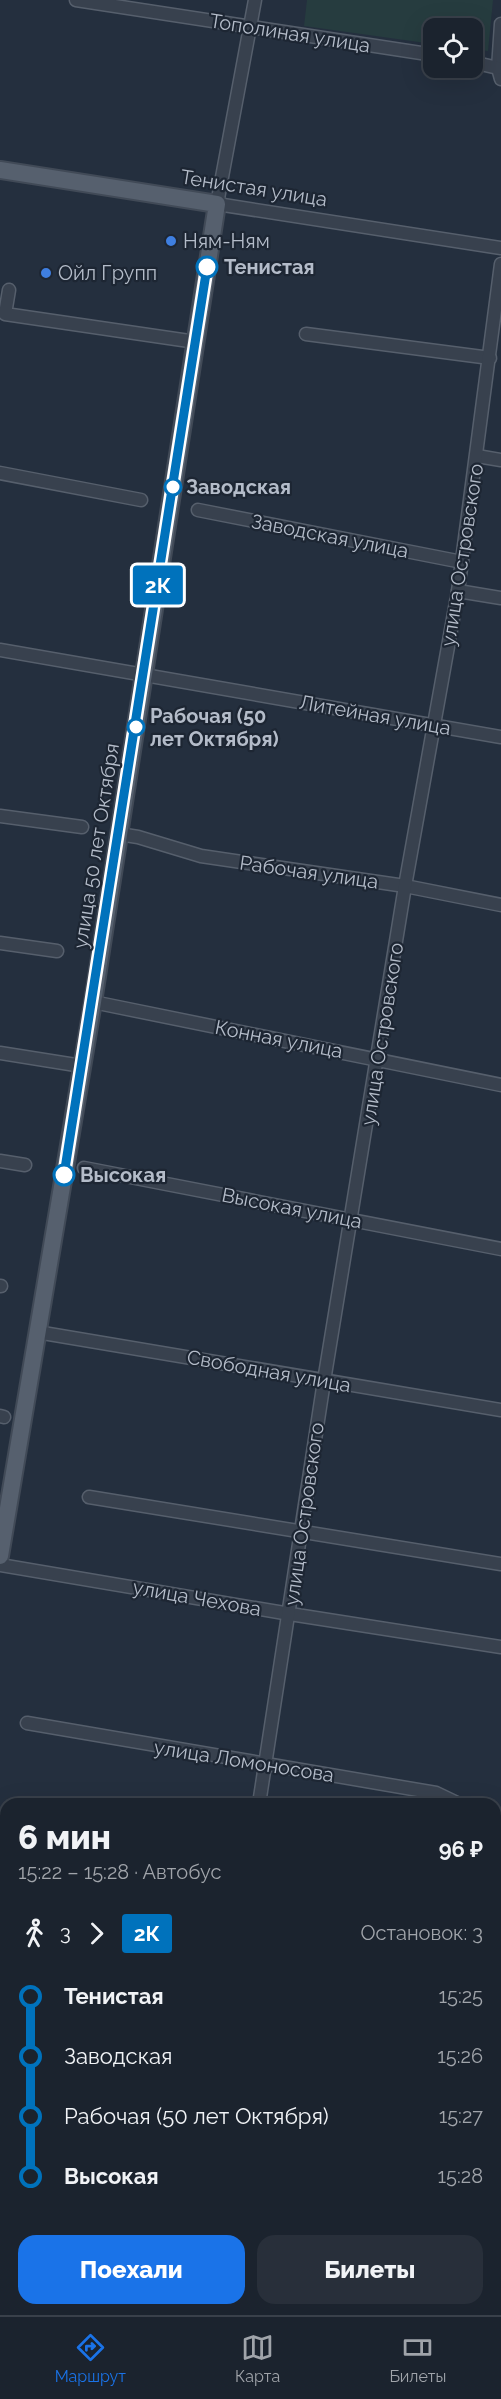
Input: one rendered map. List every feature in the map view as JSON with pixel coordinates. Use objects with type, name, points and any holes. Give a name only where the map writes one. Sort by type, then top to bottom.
[{"type":"main road","name":"Тенистая улица","points":[[0,170],[217,204]]},
{"type":"main road","name":"улица 50 лет Октября","points":[[0,1556],[93,1002],[217,204]]},
{"type":"street","name":"Тополиная улица","points":[[76,0],[423,54]]},
{"type":"street","name":"улица 50 лет Октября","points":[[217,204],[255,0]]},
{"type":"street","points":[[483,66],[500,73],[501,24]]},
{"type":"street","name":"Тенистая улица","points":[[217,204],[501,248]]},
{"type":"street","name":"улица Островского","points":[[260,1798],[324,1381],[405,886],[459,591],[477,456],[493,365],[501,264]]},
{"type":"street","points":[[9,290],[5,314],[196,342]]},
{"type":"street","points":[[306,334],[493,365]]},
{"type":"street","points":[[477,456],[501,460]]},
{"type":"street","points":[[0,472],[141,500]]},
{"type":"street","name":"Заводская улица","points":[[198,510],[462,562]]},
{"type":"street","points":[[459,591],[501,598]]},
{"type":"street","name":"Литейная улица","points":[[0,650],[501,737]]},
{"type":"street","points":[[0,816],[82,827]]},
{"type":"street","name":"Рабочая улица","points":[[119,834],[138,837],[201,856],[405,886],[501,905]]},
{"type":"street","points":[[0,943],[57,951]]},
{"type":"street","name":"Конная улица","points":[[93,1002],[501,1085]]},
{"type":"street","points":[[0,1053],[82,1066]]},
{"type":"street","points":[[0,1161],[25,1165]]},
{"type":"street","name":"Высокая улица","points":[[84,1168],[501,1249]]},
{"type":"street","name":"Свободная улица","points":[[37,1332],[157,1350],[324,1381],[501,1410]]},
{"type":"street","points":[[89,1497],[501,1564]]},
{"type":"street","name":"улица Чехова","points":[[0,1564],[290,1614],[501,1647]]},
{"type":"street","name":"улица Ломоносова","points":[[27,1723],[436,1793],[446,1798]]},
{"type":"green space","points":[[307,0],[493,0],[488,51],[483,50],[483,18],[423,18],[423,43],[304,26]]},
{"type":"bus line","name":"2К","points":[[64,1175],[207,267]]},
{"type":"place","name":"Ням-Ням","points":[[171,241]]},
{"type":"place","name":"Тенистая","points":[[207,267]]},
{"type":"place","name":"Ойл Групп","points":[[46,273]]},
{"type":"place","name":"Заводская","points":[[173,487]]},
{"type":"place","name":"Рабочая (50 лет Октября)","points":[[136,727]]},
{"type":"place","name":"Высокая","points":[[64,1175]]}]
